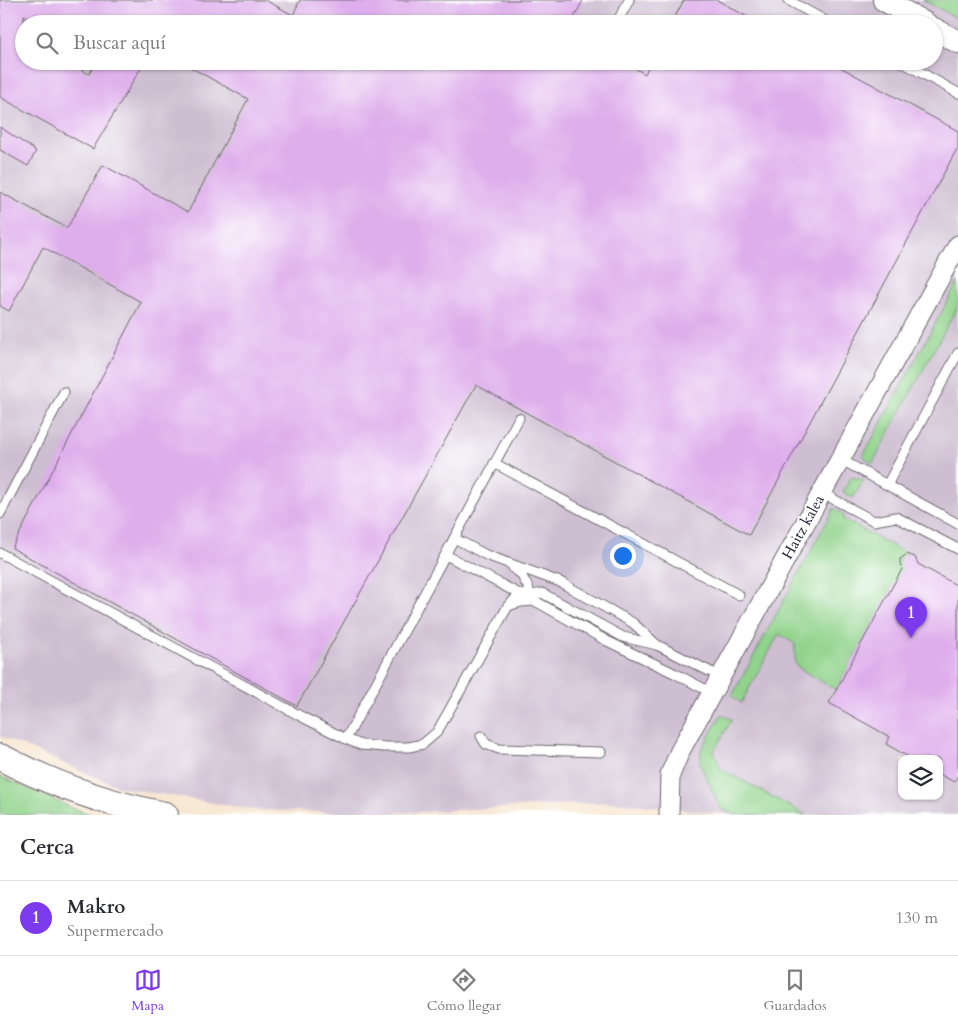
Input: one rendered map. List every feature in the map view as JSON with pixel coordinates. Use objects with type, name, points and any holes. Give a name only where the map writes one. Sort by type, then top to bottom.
[{"type":"main road","points":[[0,757],[32,773],[93,797],[137,810],[165,815]]},
{"type":"street","points":[[884,0],[910,15]]},
{"type":"street","points":[[943,33],[958,42]]},
{"type":"street","name":"Haitz kalea","points":[[670,815],[670,775],[680,751],[958,245]]},
{"type":"lane","points":[[621,15],[629,0]]},
{"type":"lane","points":[[788,0],[815,15]]},
{"type":"lane","points":[[916,70],[958,93]]},
{"type":"lane","points":[[887,485],[958,353]]},
{"type":"lane","points":[[0,514],[64,392]]},
{"type":"lane","points":[[346,739],[519,418]]},
{"type":"lane","points":[[840,459],[958,523]]},
{"type":"lane","points":[[494,463],[739,595]]},
{"type":"lane","points":[[822,493],[874,521],[896,517],[958,550]]},
{"type":"lane","points":[[454,538],[486,555],[560,582],[633,623],[656,645],[716,685]]},
{"type":"lane","points":[[0,553],[304,718],[361,745],[384,748],[409,747],[423,744],[437,732],[508,606],[515,599],[535,601],[607,641],[676,674],[716,685]]},
{"type":"lane","points":[[446,554],[523,599],[542,593],[623,637],[656,645]]},
{"type":"lane","points":[[505,562],[521,574],[529,589],[523,599]]},
{"type":"lane","points":[[481,736],[486,744],[499,748],[601,752]]},
{"type":"shaded area","points":[[0,0],[958,0],[958,815],[735,815],[612,802],[383,814],[255,810],[119,787],[0,736]]},
{"type":"green space","points":[[923,0],[958,0],[958,19]]},
{"type":"green space","points":[[958,282],[958,306],[872,464],[863,456]]},
{"type":"green space","points":[[851,477],[864,480],[853,498],[843,492]]},
{"type":"green space","points":[[834,508],[844,515],[843,519],[907,554],[900,559],[903,568],[836,690],[799,668],[795,663],[795,644],[779,634],[741,703],[732,696]]},
{"type":"green space","points":[[721,715],[732,719],[714,751],[721,769],[806,815],[735,815],[723,810],[719,806],[700,764],[701,750]]},
{"type":"green space","points":[[0,776],[73,808],[93,815],[0,815]]},
{"type":"building","points":[[0,0],[265,0],[293,15],[15,15],[15,70],[81,70],[89,74],[91,70],[140,70],[93,149],[0,97]]},
{"type":"building","points":[[300,0],[583,0],[576,15],[293,15]]},
{"type":"building","points":[[684,0],[717,0],[744,15],[676,15]]},
{"type":"building","points":[[195,70],[638,70],[645,74],[647,70],[846,70],[958,131],[958,147],[749,535],[476,385],[297,706],[12,548],[141,302],[43,247],[9,311],[0,306],[0,192],[67,228],[103,165],[188,212],[248,99]]},
{"type":"building","points":[[0,127],[36,151],[28,166],[0,150]]},
{"type":"building","points":[[907,554],[915,557],[918,564],[958,586],[958,775],[954,782],[943,776],[943,755],[905,755],[886,744],[890,737],[829,703],[902,569],[900,559]]},
{"type":"place","name":"Makro","points":[[911,638]]}]
